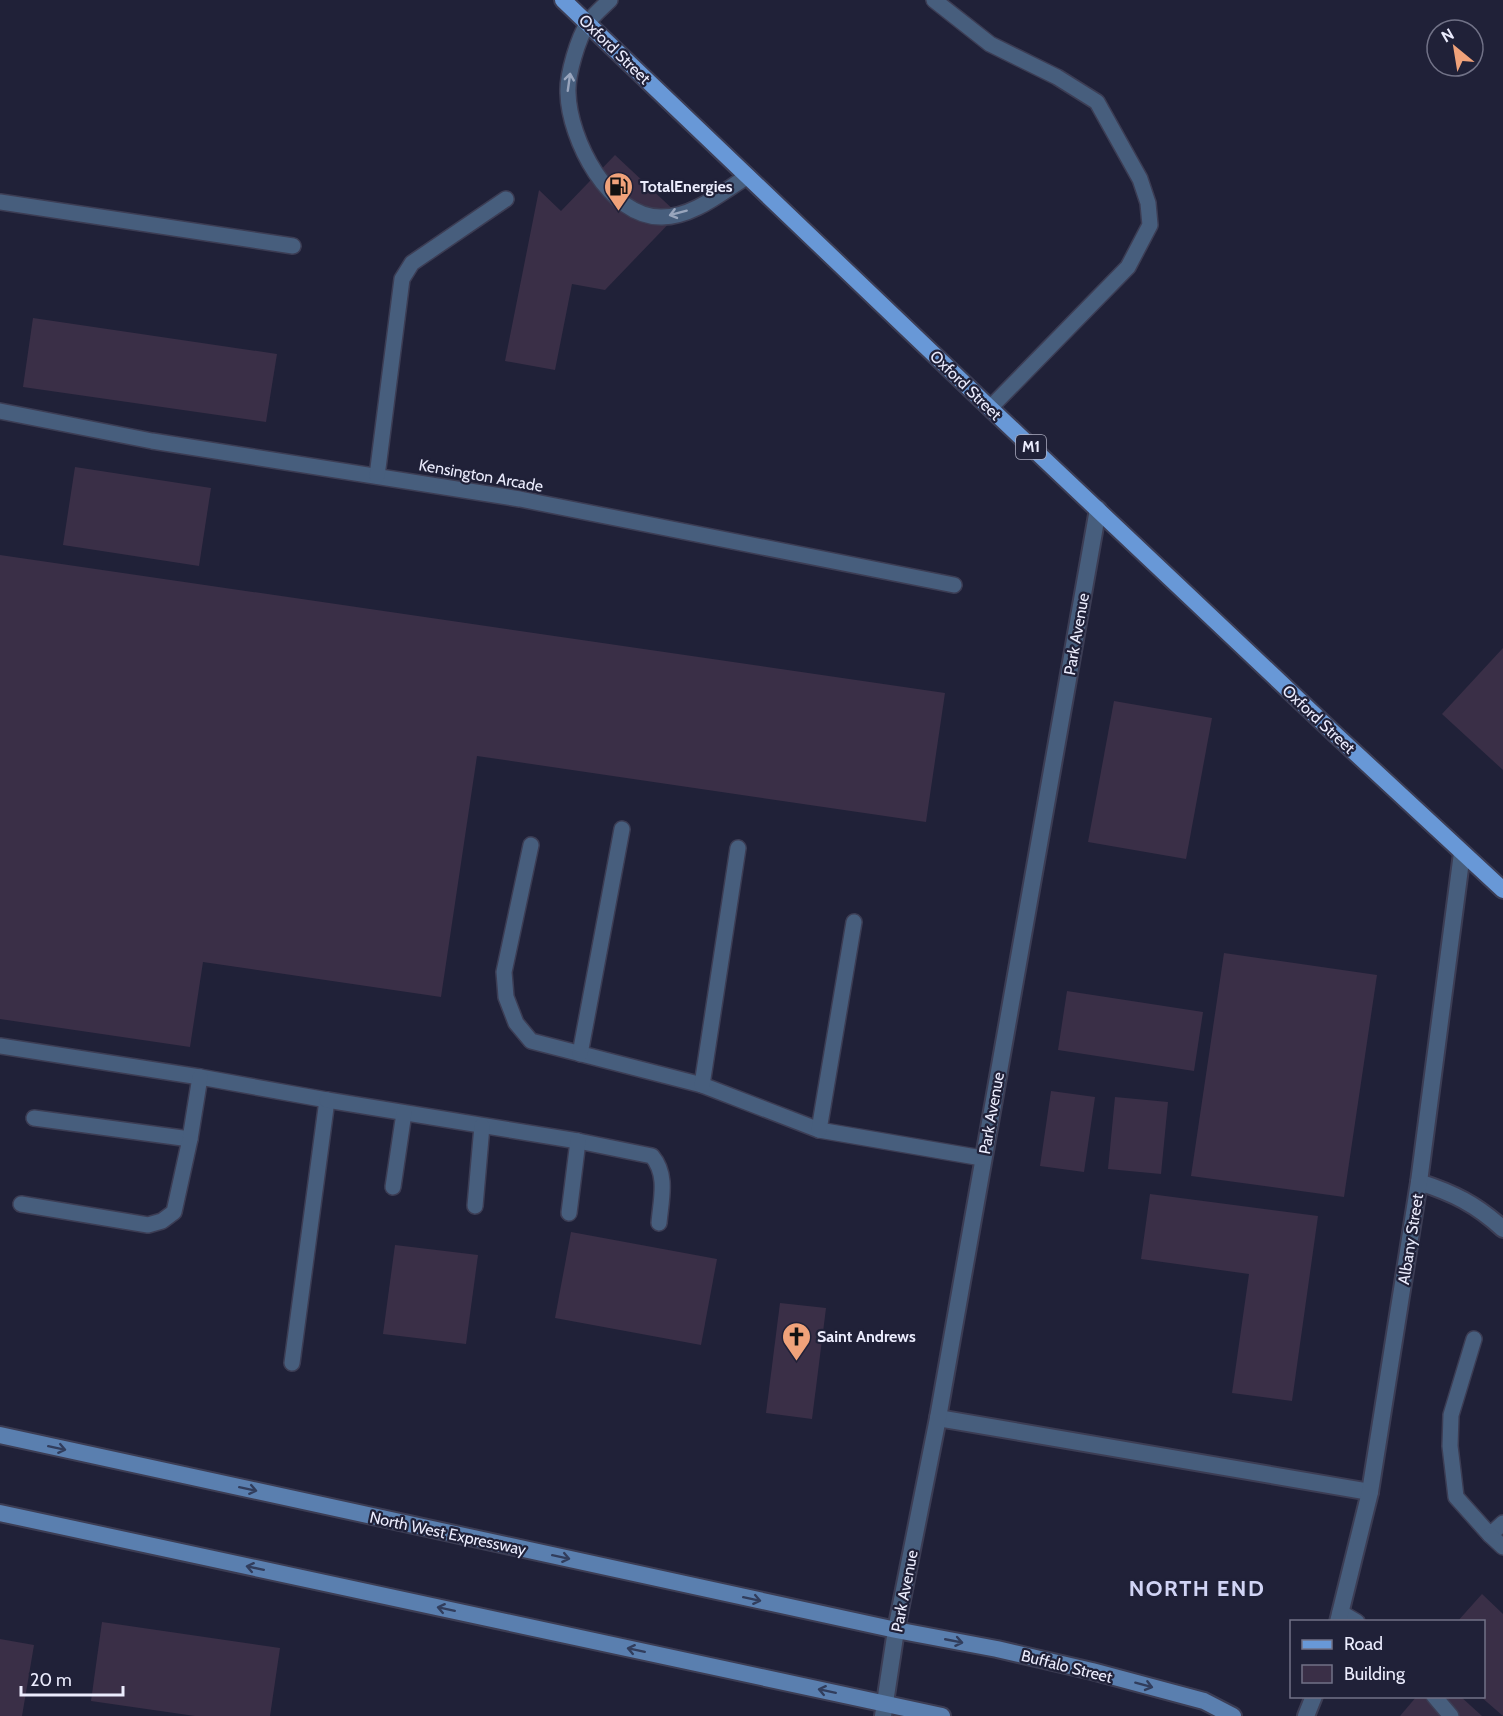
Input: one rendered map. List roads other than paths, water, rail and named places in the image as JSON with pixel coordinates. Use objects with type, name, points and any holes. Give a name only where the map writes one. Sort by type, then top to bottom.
[{"type":"main road","name":"Oxford Street","points":[[563,0],[990,408],[1503,890]]},
{"type":"main road","name":"North West Expressway","points":[[0,1435],[896,1630]]},
{"type":"main road","points":[[0,1513],[884,1709],[942,1716]]},
{"type":"main road","name":"Buffalo Street","points":[[896,1630],[998,1649],[1092,1671],[1204,1701],[1233,1716]]},
{"type":"street","name":"Park Avenue","points":[[884,1709],[896,1630],[938,1418],[1098,509]]},
{"type":"street","name":"Albany Street","points":[[1339,1617],[1370,1492],[1419,1182],[1462,853]]},
{"type":"street","points":[[1419,1182],[1454,1193],[1492,1218],[1503,1229]]},
{"type":"street","points":[[938,1418],[1370,1492]]},
{"type":"street","points":[[1306,1716],[1313,1698]]},
{"type":"lane","points":[[610,0],[587,23],[571,70],[568,92],[575,130],[584,153],[596,173],[609,189],[628,206],[646,215],[662,217],[697,207],[748,177]]},
{"type":"lane","points":[[934,0],[990,44],[1057,77],[1097,102],[1140,179],[1148,202],[1150,225],[1128,267],[990,408]]},
{"type":"lane","points":[[377,476],[402,279],[412,263],[506,200]]},
{"type":"lane","points":[[0,202],[293,246]]},
{"type":"lane","name":"Kensington Arcade","points":[[0,411],[152,441],[520,499],[954,585]]},
{"type":"lane","points":[[580,1054],[622,829]]},
{"type":"lane","points":[[531,844],[504,972],[506,997],[516,1023],[531,1041],[702,1085],[819,1130],[982,1158]]},
{"type":"lane","points":[[702,1085],[738,848]]},
{"type":"lane","points":[[819,1130],[854,922]]},
{"type":"lane","points":[[0,1046],[200,1077],[578,1141],[652,1156],[660,1165],[663,1174],[660,1223]]},
{"type":"lane","points":[[21,1204],[148,1225],[162,1221],[174,1212],[190,1139],[200,1077]]},
{"type":"lane","points":[[292,1363],[327,1100]]},
{"type":"lane","points":[[393,1187],[404,1113]]},
{"type":"lane","points":[[34,1118],[190,1139]]},
{"type":"lane","points":[[475,1206],[482,1126]]},
{"type":"lane","points":[[569,1213],[578,1141]]},
{"type":"lane","points":[[1474,1339],[1451,1414],[1450,1446],[1456,1497],[1503,1547]]},
{"type":"lane","points":[[1490,1535],[1503,1523]]},
{"type":"lane","points":[[1436,1698],[1451,1716]]},
{"type":"place","name":"TotalEnergies","points":[[619,212]]},
{"type":"place","name":"Saint Andrews","points":[[796,1362]]},
{"type":"district","name":"NORTH END","points":[[1197,1588]]}]
